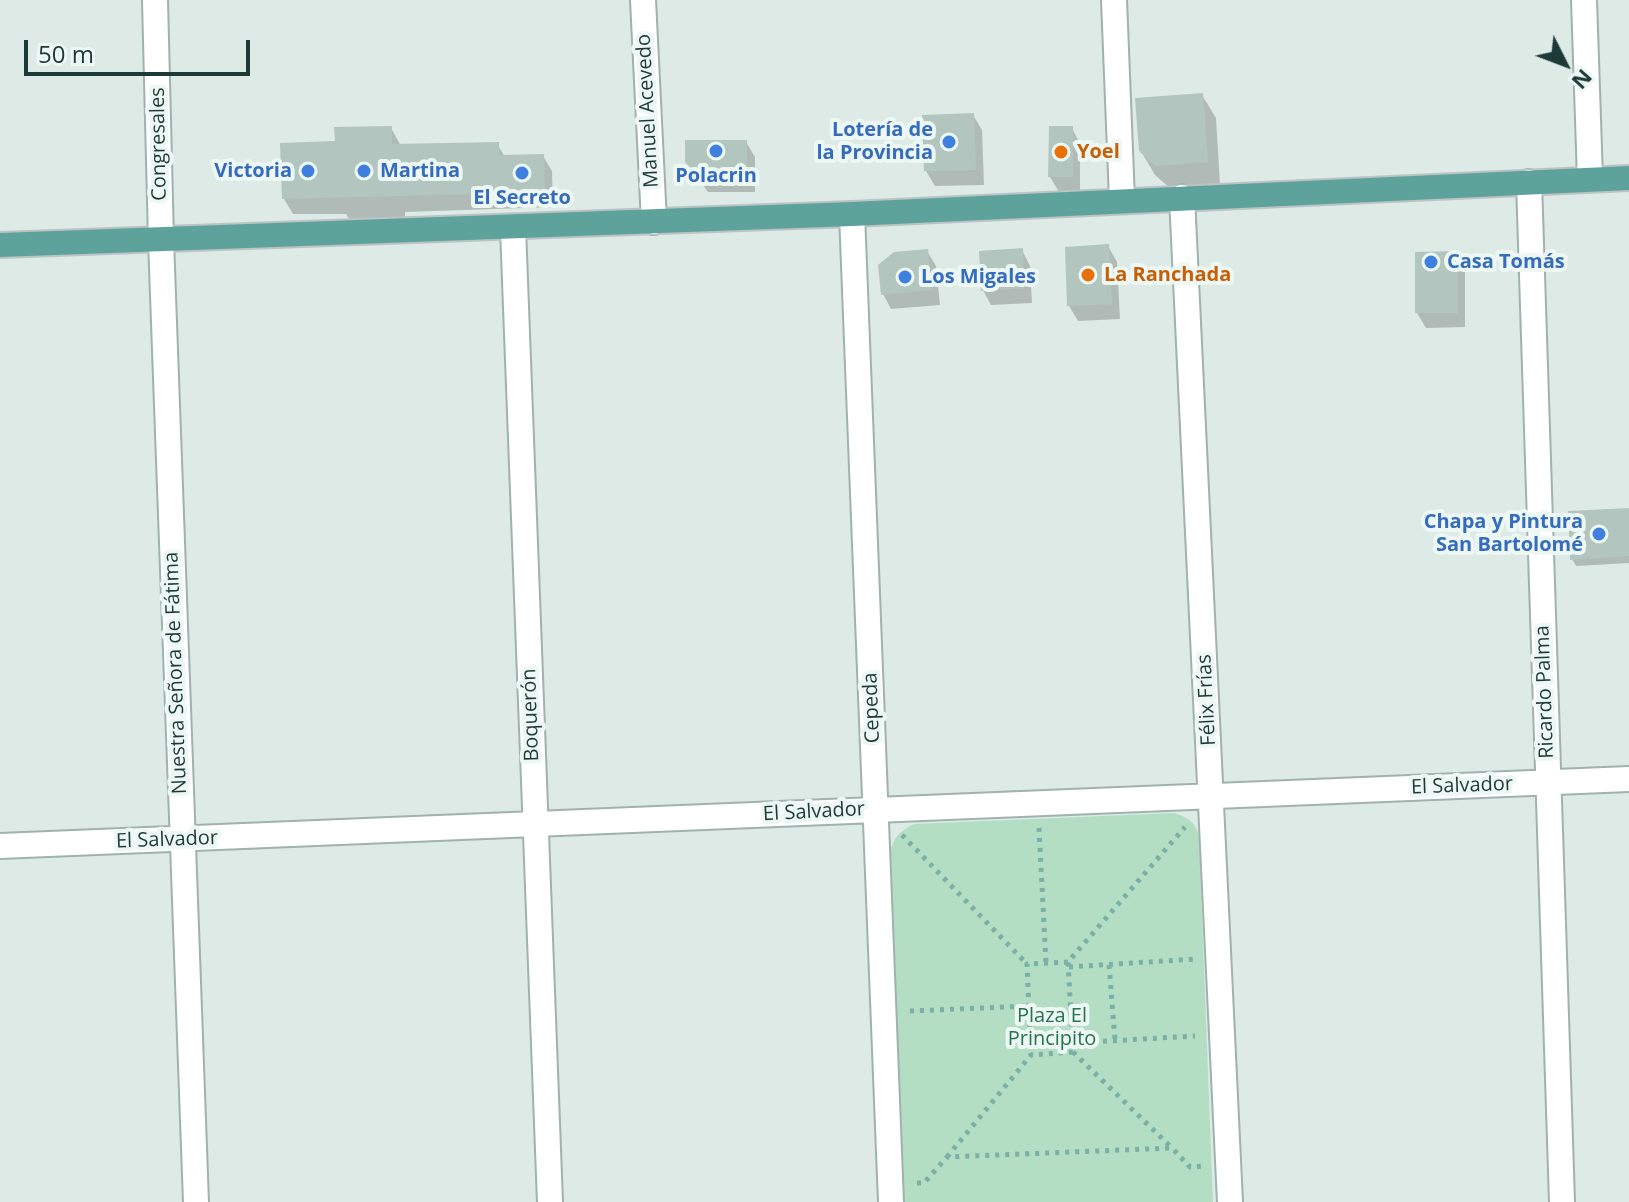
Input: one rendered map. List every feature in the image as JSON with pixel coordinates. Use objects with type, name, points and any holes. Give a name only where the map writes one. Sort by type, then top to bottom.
[{"type":"main road","points":[[0,245],[513,228],[1629,178]]},
{"type":"street","name":"Congresales","points":[[155,0],[161,240]]},
{"type":"street","name":"Manuel Acevedo","points":[[643,0],[654,222]]},
{"type":"street","points":[[1114,0],[1122,200]]},
{"type":"street","points":[[1584,0],[1590,179]]},
{"type":"street","name":"Ricardo Palma","points":[[1529,182],[1562,1202]]},
{"type":"street","name":"Félix Frías","points":[[1182,197],[1230,1202]]},
{"type":"street","name":"Cepeda","points":[[852,214],[891,1194]]},
{"type":"street","name":"Boquerón","points":[[513,228],[550,1202]]},
{"type":"street","name":"Nuestra Señora de Fátima","points":[[161,240],[196,1202]]},
{"type":"street","name":"El Salvador","points":[[0,846],[1629,779]]},
{"type":"path","points":[[1212,796],[1068,964],[1073,1052],[1190,1167],[1228,1165]]},
{"type":"path","points":[[1038,802],[1046,963]]},
{"type":"path","points":[[876,809],[1027,964],[1031,1055],[924,1183],[891,1194]]},
{"type":"path","points":[[1027,964],[1109,965],[1219,957]]},
{"type":"path","points":[[1109,965],[1115,1040]]},
{"type":"path","points":[[884,1012],[1029,1006]]},
{"type":"path","points":[[1073,1043],[1222,1034]]},
{"type":"path","points":[[1031,1055],[1073,1052]]},
{"type":"path","points":[[947,1157],[1172,1148]]},
{"type":"green space","name":"Plaza El Principito","points":[[1174,813],[1191,821],[1199,838],[1213,1202],[903,1202],[890,852],[896,838],[914,824]]},
{"type":"building","points":[[1203,93],[1208,162],[1155,166],[1139,151],[1135,98]]},
{"type":"building","name":"Lotería de la Provincia","points":[[974,113],[976,170],[924,171],[922,115]]},
{"type":"building","points":[[392,126],[392,144],[499,142],[499,155],[544,154],[545,192],[282,199],[280,143],[335,141],[334,127]]},
{"type":"building","name":"Yoel","points":[[1049,126],[1073,126],[1073,177],[1048,177]]},
{"type":"building","name":"Polacrin","points":[[685,140],[747,140],[747,177],[698,177],[685,162]]},
{"type":"building","name":"La Ranchada","points":[[1109,244],[1112,304],[1067,306],[1065,247]]},
{"type":"building","points":[[1023,248],[1024,288],[981,291],[979,251]]},
{"type":"building","name":"Los Migales","points":[[928,249],[932,290],[881,295],[878,265],[894,252]]},
{"type":"building","points":[[1458,251],[1458,313],[1415,313],[1415,252]]},
{"type":"building","name":"Chapa y Pintura San Bartolomé","points":[[1629,508],[1629,556],[1570,560],[1568,511]]},
{"type":"place","name":"Lotería de la Provincia","points":[[949,142]]},
{"type":"place","name":"Polacrin","points":[[716,151]]},
{"type":"place","name":"Yoel","points":[[1061,152]]},
{"type":"place","name":"Victoria","points":[[308,171]]},
{"type":"place","name":"Martina","points":[[364,171]]},
{"type":"place","name":"El Secreto","points":[[522,173]]},
{"type":"place","name":"Casa Tomás","points":[[1431,262]]},
{"type":"place","name":"La Ranchada","points":[[1088,275]]},
{"type":"place","name":"Los Migales","points":[[905,277]]},
{"type":"place","name":"Chapa y Pintura San Bartolomé","points":[[1599,534]]}]
